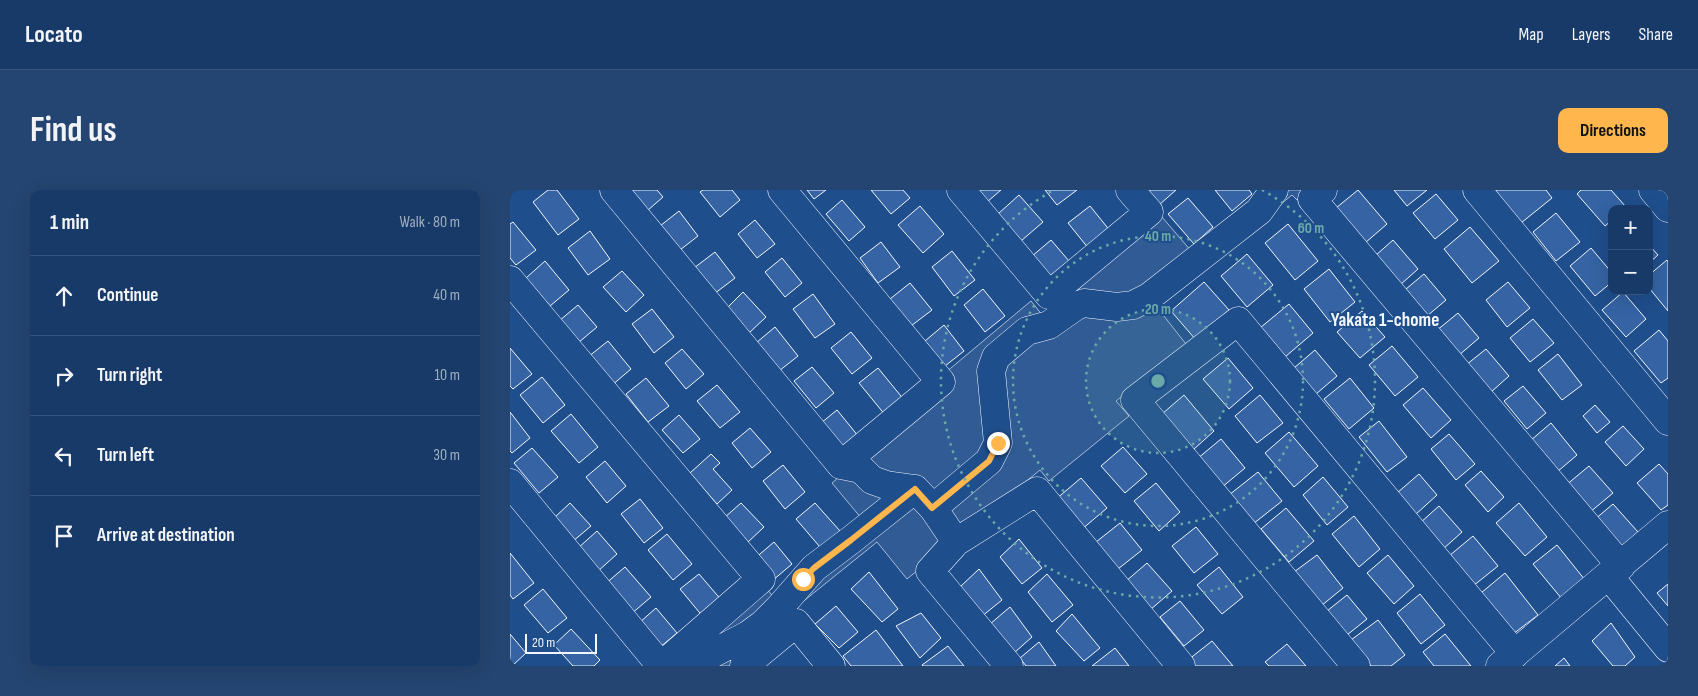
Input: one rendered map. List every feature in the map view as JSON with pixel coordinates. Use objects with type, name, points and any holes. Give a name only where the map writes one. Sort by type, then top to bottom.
[{"type":"street","points":[[614,190],[841,465],[860,469],[872,480],[924,498],[956,542]]},
{"type":"street","points":[[782,190],[941,382],[841,465]]},
{"type":"street","points":[[961,190],[1050,295],[1149,212],[1130,190]]},
{"type":"street","points":[[696,666],[708,656],[748,635],[763,624],[814,568],[851,540],[989,461],[998,443],[991,372],[996,357],[1007,347],[1028,331],[1049,325],[1084,302],[1117,308],[1133,305],[1149,297],[1258,211],[1274,190]]},
{"type":"street","points":[[1323,190],[1312,199],[1615,571],[1668,648]]},
{"type":"street","points":[[1477,190],[1668,421]]},
{"type":"street","points":[[1653,190],[1668,208]]},
{"type":"street","points":[[510,280],[761,579],[661,666],[510,483]]},
{"type":"street","points":[[1356,666],[1135,400],[1238,321],[1508,660],[1668,525]]},
{"type":"street","points":[[1010,666],[930,571],[956,542],[1037,492],[1181,666]]},
{"type":"street","points":[[744,666],[796,623],[831,666]]},
{"type":"shaded area","points":[[1266,190],[1310,190],[1297,200],[1292,195],[1156,306],[1186,344],[1116,401],[1129,416],[1049,481],[1040,470],[907,579],[877,542],[795,608],[800,614],[737,666],[666,666],[763,585],[772,595],[862,519],[832,483],[952,383],[945,373],[1031,301],[1043,316],[1162,217],[1192,252]]},
{"type":"building","points":[[548,190],[557,190],[579,219],[558,235],[533,202]]},
{"type":"building","points":[[630,190],[657,190],[663,197],[647,211]]},
{"type":"building","points":[[703,190],[732,190],[740,200],[720,217],[700,192]]},
{"type":"building","points":[[807,190],[826,190],[814,199]]},
{"type":"building","points":[[871,190],[903,190],[910,198],[891,214]]},
{"type":"building","points":[[977,190],[1001,190],[987,202]]},
{"type":"building","points":[[1045,190],[1077,190],[1057,205]]},
{"type":"building","points":[[1147,190],[1176,190],[1159,205]]},
{"type":"building","points":[[1215,190],[1249,190],[1252,194],[1232,211]]},
{"type":"building","points":[[1358,190],[1387,224],[1365,243],[1336,208]]},
{"type":"building","points":[[1394,190],[1427,190],[1407,206]]},
{"type":"building","points":[[1546,190],[1552,198],[1521,223],[1495,191]]},
{"type":"building","points":[[1581,190],[1611,190],[1624,205],[1608,205],[1608,223],[1605,226],[1577,194]]},
{"type":"building","points":[[1436,194],[1458,220],[1435,239],[1413,213]]},
{"type":"building","points":[[1019,195],[1043,222],[1021,241],[998,214]]},
{"type":"building","points":[[1188,198],[1213,227],[1194,244],[1168,214]]},
{"type":"building","points":[[842,200],[865,227],[849,241],[826,214]]},
{"type":"building","points":[[920,206],[944,234],[923,253],[898,225]]},
{"type":"building","points":[[1090,206],[1111,232],[1089,249],[1068,223]]},
{"type":"building","points":[[679,211],[698,236],[680,250],[660,226]]},
{"type":"building","points":[[1556,213],[1580,242],[1556,261],[1533,232]]},
{"type":"building","points":[[755,220],[775,244],[757,258],[738,234]]},
{"type":"building","points":[[513,222],[536,250],[516,265],[510,258],[510,224]]},
{"type":"building","points":[[1288,224],[1318,261],[1295,280],[1265,243]]},
{"type":"building","points":[[1470,227],[1499,261],[1472,283],[1444,249]]},
{"type":"building","points":[[590,231],[610,259],[588,275],[568,248]]},
{"type":"building","points":[[1051,240],[1075,268],[1054,285],[1031,257]]},
{"type":"building","points":[[1393,240],[1418,269],[1400,285],[1375,256]]},
{"type":"building","points":[[881,242],[900,267],[878,283],[860,258]]},
{"type":"building","points":[[1591,248],[1608,268],[1608,285],[1595,296],[1570,266]]},
{"type":"building","points":[[1653,249],[1658,255],[1653,259]]},
{"type":"building","points":[[952,251],[975,280],[954,296],[932,267]]},
{"type":"building","points":[[715,252],[735,278],[714,294],[694,268]]},
{"type":"building","points":[[1247,254],[1273,285],[1247,307],[1221,276]]},
{"type":"building","points":[[782,258],[802,283],[785,297],[765,272]]},
{"type":"building","points":[[1667,260],[1668,311],[1653,293],[1653,272]]},
{"type":"building","points":[[545,261],[569,290],[550,306],[526,278]]},
{"type":"building","points":[[1329,269],[1355,302],[1330,322],[1304,289]]},
{"type":"building","points":[[622,271],[644,295],[626,312],[603,287]]},
{"type":"building","points":[[1424,274],[1446,300],[1427,316],[1406,289]]},
{"type":"building","points":[[1204,282],[1229,310],[1196,340],[1171,311]]},
{"type":"building","points":[[1508,282],[1530,308],[1507,327],[1486,300]]},
{"type":"building","points":[[910,283],[932,310],[911,326],[890,299]]},
{"type":"building","points":[[983,289],[1005,316],[985,332],[964,305]]},
{"type":"building","points":[[743,292],[766,317],[749,333],[726,309]]},
{"type":"building","points":[[813,294],[835,324],[815,338],[793,309]]},
{"type":"building","points":[[1620,295],[1626,295],[1646,319],[1626,337],[1602,310]]},
{"type":"building","points":[[1289,304],[1313,333],[1285,357],[1260,328]]},
{"type":"building","points":[[578,305],[597,327],[578,343],[559,321]]},
{"type":"building","points":[[652,309],[674,337],[654,353],[632,324]]},
{"type":"building","points":[[1362,311],[1385,337],[1360,358],[1337,332]]},
{"type":"building","points":[[1458,313],[1479,338],[1458,356],[1436,331]]},
{"type":"building","points":[[1533,319],[1554,343],[1530,362],[1510,338]]},
{"type":"building","points":[[944,325],[964,351],[945,366],[925,341]]},
{"type":"building","points":[[775,327],[798,356],[779,371],[756,343]]},
{"type":"building","points":[[1659,330],[1668,341],[1668,378],[1661,383],[1634,351]]},
{"type":"building","points":[[851,332],[872,358],[852,374],[831,348]]},
{"type":"building","points":[[608,341],[631,369],[611,386],[588,357]]},
{"type":"building","points":[[1392,346],[1418,377],[1395,396],[1369,365]]},
{"type":"building","points":[[510,348],[532,374],[513,389],[510,386]]},
{"type":"building","points":[[682,349],[704,374],[686,389],[665,363]]},
{"type":"building","points":[[1486,349],[1509,376],[1490,393],[1466,365]]},
{"type":"building","points":[[1315,350],[1337,376],[1316,394],[1294,368]]},
{"type":"building","points":[[1558,354],[1582,385],[1562,400],[1538,370]]},
{"type":"building","points":[[1228,358],[1253,388],[1229,409],[1203,379]]},
{"type":"building","points":[[812,367],[834,393],[816,408],[794,381]]},
{"type":"building","points":[[878,368],[905,401],[886,416],[859,383]]},
{"type":"building","points":[[542,377],[565,405],[543,423],[520,395]]},
{"type":"building","points":[[646,378],[669,406],[648,422],[626,394]]},
{"type":"building","points":[[1350,378],[1374,408],[1349,429],[1324,399]]},
{"type":"building","points":[[717,385],[740,412],[720,428],[697,401]]},
{"type":"building","points":[[1523,386],[1546,413],[1527,429],[1504,401]]},
{"type":"building","points":[[1423,388],[1451,420],[1431,438],[1403,405]]},
{"type":"building","points":[[1184,395],[1214,431],[1193,450],[1162,414]]},
{"type":"building","points":[[1260,395],[1283,423],[1257,443],[1235,416]]},
{"type":"building","points":[[1595,405],[1610,422],[1597,433],[1583,416]]},
{"type":"building","points":[[837,410],[859,437],[843,450],[821,423]]},
{"type":"building","points":[[510,412],[530,438],[512,453],[510,451]]},
{"type":"building","points":[[571,414],[598,447],[579,463],[551,431]]},
{"type":"building","points":[[679,415],[700,439],[683,453],[662,430]]},
{"type":"building","points":[[1379,421],[1407,457],[1387,472],[1359,437]]},
{"type":"building","points":[[1551,423],[1577,455],[1557,472],[1530,441]]},
{"type":"building","points":[[1623,426],[1644,449],[1626,466],[1605,442]]},
{"type":"building","points":[[750,428],[771,452],[752,468],[732,443]]},
{"type":"building","points":[[1289,432],[1318,466],[1294,487],[1265,453]]},
{"type":"building","points":[[1449,434],[1475,464],[1456,480],[1431,449]]},
{"type":"building","points":[[1221,439],[1245,468],[1221,488],[1197,459]]},
{"type":"building","points":[[1123,447],[1147,474],[1125,493],[1101,466]]},
{"type":"building","points":[[532,448],[558,477],[539,493],[514,463]]},
{"type":"building","points":[[711,454],[720,463],[713,469],[732,490],[717,504],[690,473]]},
{"type":"building","points":[[605,461],[626,486],[607,503],[586,477]]},
{"type":"building","points":[[1659,464],[1668,474],[1668,505],[1661,510],[1637,483]]},
{"type":"building","points":[[783,465],[805,492],[785,509],[763,481]]},
{"type":"building","points":[[1589,466],[1613,493],[1589,513],[1565,486]]},
{"type":"building","points":[[1481,471],[1504,497],[1488,512],[1465,485]]},
{"type":"building","points":[[1258,472],[1282,501],[1253,524],[1229,495]]},
{"type":"building","points":[[1419,474],[1437,495],[1415,515],[1397,493]]},
{"type":"building","points":[[1323,477],[1348,507],[1327,525],[1303,495]]},
{"type":"building","points":[[1081,478],[1107,508],[1081,530],[1055,500]]},
{"type":"building","points":[[1156,483],[1180,512],[1159,531],[1134,501]]},
{"type":"building","points":[[640,499],[663,528],[644,543],[621,514]]},
{"type":"building","points":[[570,503],[591,526],[572,542],[552,520]]},
{"type":"building","points":[[741,503],[764,527],[747,543],[724,518]]},
{"type":"building","points":[[815,503],[840,531],[820,547],[796,519]]},
{"type":"building","points":[[1519,503],[1547,537],[1525,556],[1496,523]]},
{"type":"building","points":[[1613,504],[1638,532],[1620,548],[1594,520]]},
{"type":"building","points":[[1439,506],[1462,532],[1442,550],[1420,523]]},
{"type":"building","points":[[1286,508],[1314,541],[1289,562],[1261,529]]},
{"type":"building","points":[[1354,516],[1380,549],[1359,567],[1332,534]]},
{"type":"building","points":[[1120,523],[1142,550],[1118,569],[1096,542]]},
{"type":"building","points":[[1196,527],[1218,554],[1194,573],[1172,546]]},
{"type":"building","points":[[597,531],[617,554],[597,572],[577,549]]},
{"type":"building","points":[[667,534],[692,564],[673,580],[648,550]]},
{"type":"building","points":[[1473,536],[1498,566],[1473,586],[1449,556]]},
{"type":"building","points":[[1019,539],[1042,568],[1022,584],[1000,557]]},
{"type":"building","points":[[774,542],[792,564],[772,581],[753,560]]},
{"type":"building","points":[[1557,545],[1585,580],[1562,599],[1533,564]]},
{"type":"building","points":[[510,553],[534,583],[513,599],[510,595]]},
{"type":"building","points":[[1317,555],[1343,588],[1321,606],[1294,572]]},
{"type":"building","points":[[1388,555],[1414,586],[1394,604],[1367,573]]},
{"type":"building","points":[[1147,563],[1172,591],[1150,610],[1125,582]]},
{"type":"building","points":[[625,567],[651,597],[630,615],[604,585]]},
{"type":"building","points":[[1219,567],[1243,597],[1222,614],[1197,585]]},
{"type":"building","points":[[979,569],[1002,600],[981,617],[960,587]]},
{"type":"building","points":[[869,572],[898,609],[882,622],[851,589]]},
{"type":"building","points":[[1505,573],[1538,615],[1513,634],[1481,593]]},
{"type":"building","points":[[699,574],[723,602],[704,618],[680,589]]},
{"type":"building","points":[[1047,574],[1073,605],[1052,622],[1028,592]]},
{"type":"building","points":[[1668,584],[1668,606],[1657,593]]},
{"type":"building","points":[[543,589],[567,618],[548,633],[524,605]]},
{"type":"building","points":[[1420,594],[1445,625],[1421,644],[1397,613]]},
{"type":"building","points":[[1347,595],[1367,619],[1347,635],[1327,611]]},
{"type":"building","points":[[1180,601],[1204,630],[1184,646],[1160,617]]},
{"type":"building","points":[[836,606],[858,632],[839,648],[815,624]]},
{"type":"building","points":[[1010,607],[1032,637],[1014,653],[990,624]]},
{"type":"building","points":[[656,608],[677,633],[659,648],[639,623]]},
{"type":"building","points":[[921,613],[941,638],[920,658],[896,626]]},
{"type":"building","points":[[1072,614],[1100,648],[1084,661],[1056,631]]},
{"type":"building","points":[[1378,620],[1405,655],[1391,666],[1371,666],[1351,640]]},
{"type":"building","points":[[1611,623],[1635,657],[1625,666],[1613,666],[1592,641]]},
{"type":"building","points":[[571,629],[600,660],[594,666],[573,666],[554,645]]},
{"type":"building","points":[[876,630],[903,666],[851,666],[843,656]]},
{"type":"building","points":[[510,634],[526,653],[512,666],[510,666]]},
{"type":"building","points":[[1445,634],[1471,666],[1434,666],[1423,652]]},
{"type":"building","points":[[1212,641],[1233,666],[1193,666],[1188,660]]},
{"type":"building","points":[[1039,642],[1056,666],[1026,666],[1020,658]]},
{"type":"building","points":[[1287,644],[1306,666],[1269,666],[1265,662]]},
{"type":"building","points":[[948,646],[964,666],[922,665]]},
{"type":"building","points":[[1115,648],[1129,666],[1092,666]]},
{"type":"building","points":[[1564,658],[1570,666],[1555,666]]},
{"type":"district","name":"Yakata 1-chome","points":[[1385,320]]},
{"type":"route","points":[[803,579],[814,568],[915,489],[932,508],[989,461],[998,443]]}]
